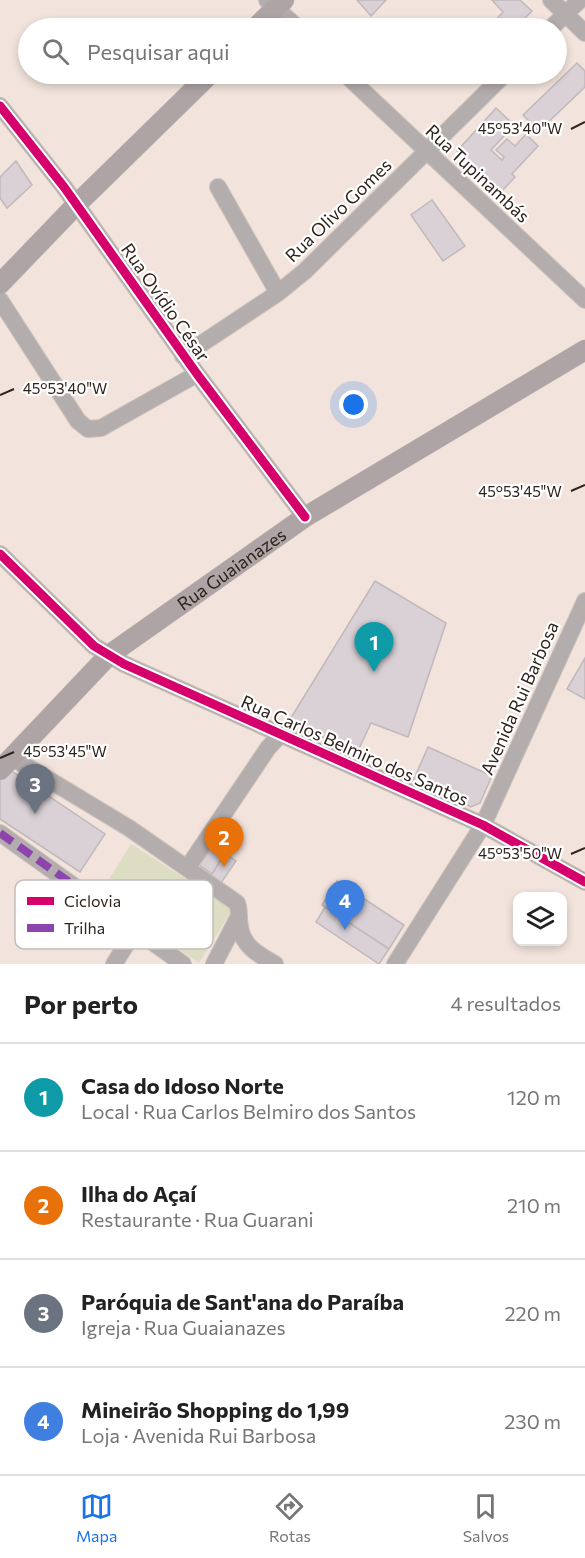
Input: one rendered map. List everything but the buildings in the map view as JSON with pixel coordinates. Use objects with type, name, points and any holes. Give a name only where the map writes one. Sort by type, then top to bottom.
[{"type":"main road","points":[[263,18],[276,3]]},
{"type":"main road","points":[[0,284],[77,204],[200,84]]},
{"type":"main road","name":"Rua Guaianazes","points":[[6,764],[108,655],[305,517],[585,350]]},
{"type":"street","points":[[551,0],[585,33]]},
{"type":"street","points":[[562,18],[580,0]]},
{"type":"street","points":[[276,3],[289,18]]},
{"type":"street","name":"Rua Tupinambás","points":[[356,84],[585,300]]},
{"type":"street","name":"Rua Olivo Gomes","points":[[183,356],[305,271],[495,84]]},
{"type":"street","name":"Rua Ovídio César","points":[[0,106],[77,204],[183,356],[305,517]]},
{"type":"street","points":[[218,187],[278,292]]},
{"type":"street","points":[[0,300],[78,421],[88,429],[101,428],[197,374]]},
{"type":"street","name":"Rua Carlos Belmiro dos Santos","points":[[0,554],[94,646],[124,664],[483,825],[585,882]]},
{"type":"street","name":"Avenida Rui Barbosa","points":[[395,964],[483,825],[585,601]]},
{"type":"street","points":[[188,867],[268,748],[281,734]]},
{"type":"street","points":[[6,764],[129,828],[206,880]]},
{"type":"street","points":[[0,832],[67,880]]},
{"type":"street","points":[[213,885],[237,903],[240,909],[215,963]]},
{"type":"street","points":[[238,916],[244,941],[255,953],[274,964]]},
{"type":"street","points":[[114,964],[123,949]]},
{"type":"street","points":[[163,949],[183,964]]},
{"type":"street","points":[[215,963],[229,953],[255,953]]},
{"type":"green space","points":[[131,844],[187,880],[109,880]]},
{"type":"green space","points":[[213,896],[233,909],[213,941]]},
{"type":"green space","points":[[178,949],[208,949],[199,963]]},
{"type":"marked path","points":[[0,833],[67,880]]},
{"type":"cycle path","points":[[0,106],[64,187],[197,374],[305,517]]},
{"type":"cycle path","points":[[0,554],[94,646],[124,664],[483,825],[585,882]]},
{"type":"place","name":"Casa do Idoso Norte","points":[[374,672]]},
{"type":"place","name":"Paróquia de Sant'ana do Paraíba","points":[[35,814]]},
{"type":"place","name":"Ilha do Açaí","points":[[224,867]]},
{"type":"place","name":"Mineirão Shopping do 1,99","points":[[345,930]]}]
